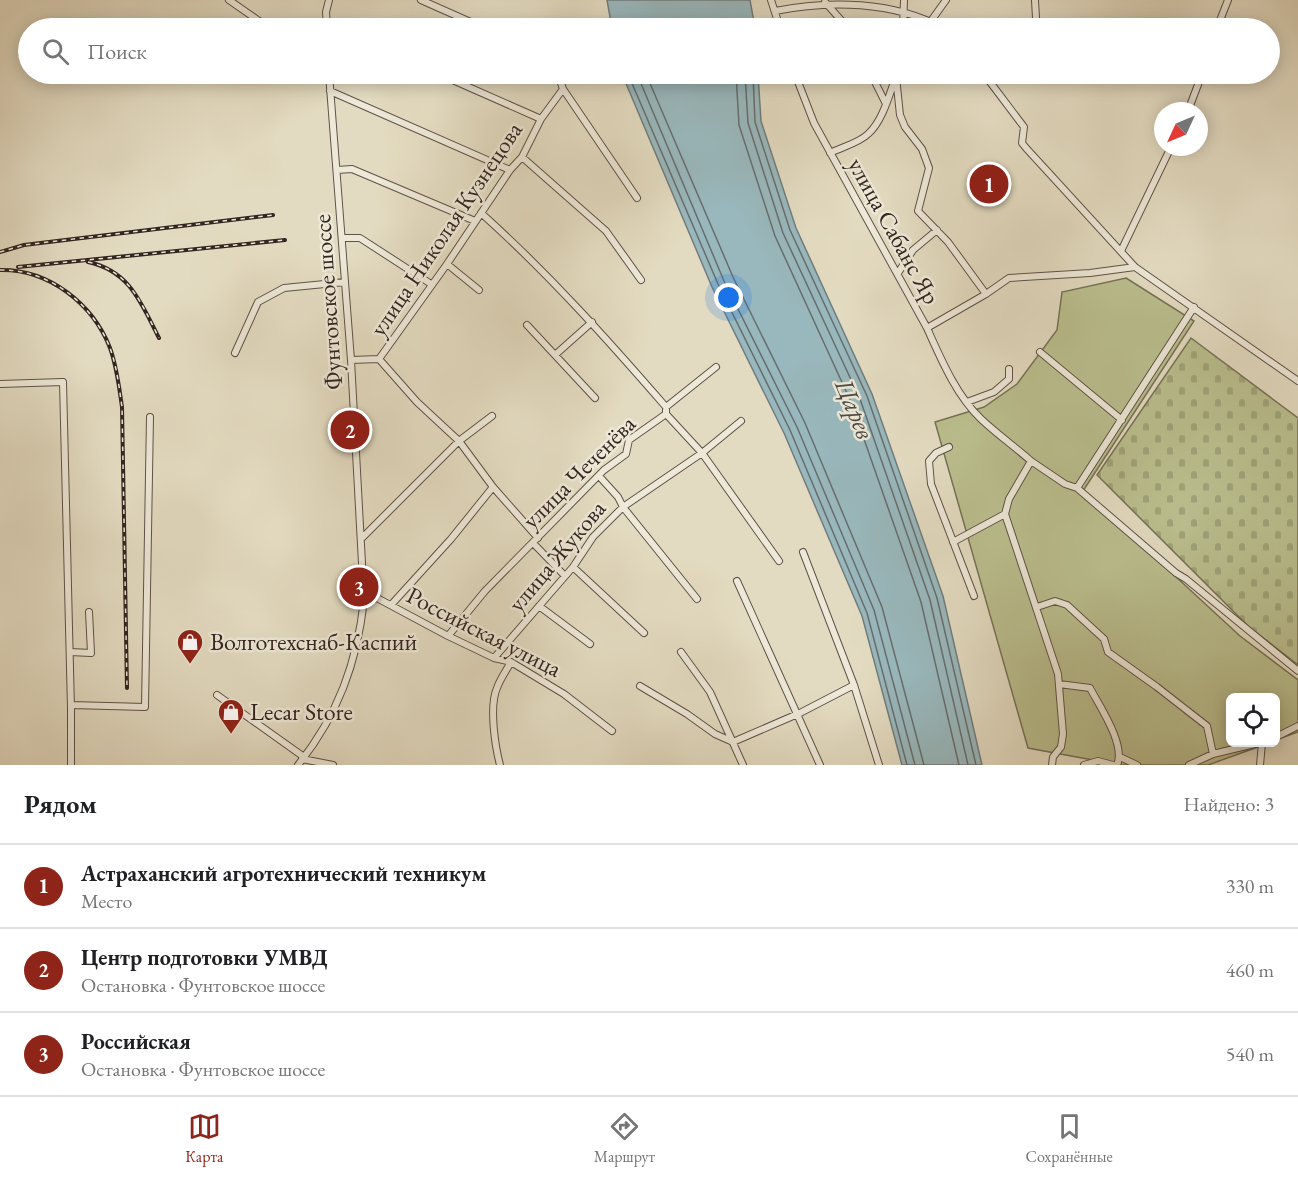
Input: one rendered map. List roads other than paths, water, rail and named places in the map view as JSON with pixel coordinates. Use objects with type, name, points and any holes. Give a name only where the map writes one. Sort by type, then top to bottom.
[{"type":"street","points":[[229,0],[255,18]]},
{"type":"street","points":[[326,18],[329,0]]},
{"type":"street","points":[[326,12],[335,0]]},
{"type":"street","points":[[421,0],[462,18]]},
{"type":"street","points":[[771,0],[777,18]]},
{"type":"street","points":[[903,18],[904,0]]},
{"type":"street","points":[[933,18],[946,0]]},
{"type":"street","points":[[1035,0],[1036,18]]},
{"type":"street","points":[[1221,18],[1228,0]]},
{"type":"street","points":[[775,11],[825,2],[867,4],[920,18]]},
{"type":"street","points":[[825,2],[839,18]]},
{"type":"street","name":"Фунтовское шоссе","points":[[302,760],[333,712],[347,681],[360,636],[364,600],[351,360],[330,84]]},
{"type":"street","points":[[462,84],[541,118]]},
{"type":"street","points":[[562,84],[603,151],[637,198]]},
{"type":"street","name":"улица Сабанс Яр","points":[[799,84],[814,123],[898,273],[943,363],[967,402],[980,418],[1031,461],[1065,484],[1077,488],[1176,573],[1194,585],[1298,671]]},
{"type":"street","points":[[876,84],[886,104]]},
{"type":"street","points":[[830,153],[870,133],[886,104],[894,84]]},
{"type":"street","points":[[898,84],[900,115],[905,127],[922,149],[929,168],[918,211],[937,230],[986,294]]},
{"type":"street","points":[[992,84],[1024,127],[1023,143],[1026,148],[1135,267],[1298,381]]},
{"type":"street","points":[[1191,102],[1198,84]]},
{"type":"street","name":"улица Николая Кузнецова","points":[[379,360],[510,170],[522,157],[541,118],[564,89]]},
{"type":"street","points":[[330,91],[510,170]]},
{"type":"street","points":[[1121,251],[1167,156]]},
{"type":"street","points":[[522,157],[606,231],[641,280]]},
{"type":"street","points":[[337,170],[352,169],[475,221]]},
{"type":"street","points":[[481,213],[518,246],[592,322],[702,453],[779,561]]},
{"type":"street","points":[[898,273],[913,250],[937,230]]},
{"type":"street","points":[[342,238],[360,238],[431,284]]},
{"type":"street","points":[[447,264],[479,290]]},
{"type":"street","name":"улица Сабанс Яр","points":[[927,328],[986,294],[1003,280],[1014,276],[1090,273],[1135,267]]},
{"type":"street","points":[[235,353],[258,302],[284,288],[345,282]]},
{"type":"street","points":[[1077,488],[1194,307]]},
{"type":"street","points":[[555,355],[592,322]]},
{"type":"street","points":[[527,325],[595,398]]},
{"type":"street","points":[[1040,352],[1122,420]]},
{"type":"street","points":[[351,360],[379,360],[417,402],[459,441],[493,487],[538,538]]},
{"type":"street","name":"улица Чеченёва","points":[[448,636],[485,591],[599,476],[626,454],[629,440],[716,368]]},
{"type":"street","points":[[967,402],[994,392],[1009,379],[1009,369]]},
{"type":"street","points":[[0,384],[63,382],[71,765]]},
{"type":"street","points":[[362,538],[459,441],[492,416]]},
{"type":"street","points":[[71,705],[145,707],[150,417]]},
{"type":"street","name":"улица Жукова","points":[[494,658],[573,567],[593,537],[623,507],[702,453],[741,421]]},
{"type":"street","points":[[949,447],[936,453],[929,461],[931,484],[974,596]]},
{"type":"street","points":[[1031,461],[1009,499],[1005,514],[1058,674],[1063,734],[1061,747],[1053,757],[1052,765]]},
{"type":"street","points":[[599,476],[697,599]]},
{"type":"street","points":[[391,605],[451,539],[493,487]]},
{"type":"street","points":[[953,542],[1005,514]]},
{"type":"street","points":[[533,543],[565,576]]},
{"type":"street","points":[[803,552],[854,685],[879,765]]},
{"type":"street","points":[[573,567],[644,633]]},
{"type":"street","points":[[736,581],[820,765]]},
{"type":"street","name":"Российская улица","points":[[364,600],[377,598],[494,658],[511,662],[564,694],[612,731]]},
{"type":"street","points":[[1037,607],[1055,601],[1067,605],[1104,639],[1108,652],[1207,726],[1213,754]]},
{"type":"street","points":[[539,606],[590,644]]},
{"type":"street","points":[[70,652],[91,653],[89,612]]},
{"type":"street","points":[[681,652],[710,692],[743,765]]},
{"type":"street","points":[[500,765],[494,715],[496,690],[511,662]]},
{"type":"street","points":[[1059,684],[1090,688],[1112,730],[1120,757],[1137,765]]},
{"type":"street","points":[[640,686],[715,734],[733,742],[798,714],[854,685]]},
{"type":"street","points":[[217,695],[302,760],[333,765]]},
{"type":"street","points":[[1280,735],[1298,726]]},
{"type":"street","points":[[1189,765],[1213,754],[1245,747]]},
{"type":"street","points":[[1260,765],[1262,747]]},
{"type":"street","points":[[1084,765],[1098,761],[1115,765],[1120,757]]},
{"type":"water","points":[[607,0],[750,0],[753,18],[610,18]]},
{"type":"water","name":"Царев","points":[[626,84],[759,84],[761,121],[796,228],[872,394],[943,596],[982,765],[902,765],[862,616],[784,433],[712,287]]},
{"type":"railway","points":[[0,252],[24,245],[273,215]]},
{"type":"railway","points":[[18,267],[285,240]]},
{"type":"railway","points":[[88,262],[102,266],[124,281],[140,301],[159,338]]},
{"type":"railway","points":[[0,270],[18,271],[35,276],[67,292],[93,317],[110,348],[118,377],[122,407],[127,688]]},
{"type":"place","name":"Астраханский агротехнический техникум","points":[[989,184]]},
{"type":"place","name":"Центр подготовки УМВД","points":[[350,430]]},
{"type":"place","name":"Российская","points":[[359,587]]},
{"type":"place","name":"Волготехснаб-Каспий","points":[[190,665]]},
{"type":"place","name":"Lecar Store","points":[[231,735]]}]
